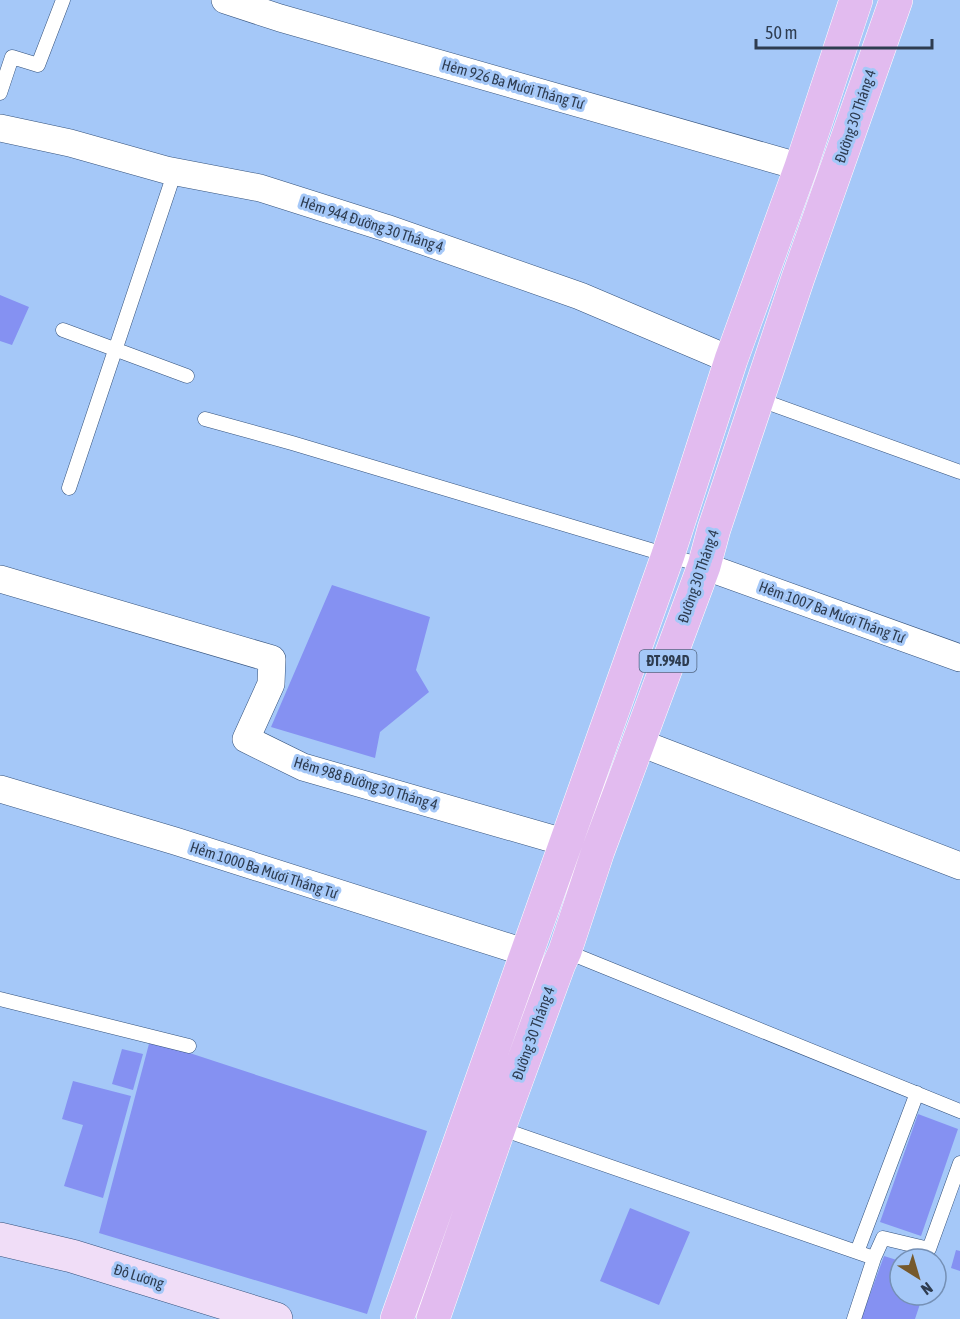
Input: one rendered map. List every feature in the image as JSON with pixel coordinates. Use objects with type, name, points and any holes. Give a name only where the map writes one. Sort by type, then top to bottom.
[{"type":"main road","name":"ĐT.994D","points":[[397,1319],[668,555],[731,360],[801,167],[856,0]]},
{"type":"main road","name":"Đường 30 Tháng 4","points":[[433,1319],[499,1128],[565,951],[598,851],[704,566],[714,529],[798,278],[896,0]]},
{"type":"street","name":"Hẻm 926 Ba Mươi Tháng Tư","points":[[225,0],[280,18],[801,167]]},
{"type":"street","name":"Hẻm 944 Đường 30 Tháng 4","points":[[0,128],[70,142],[175,171],[260,188],[397,232],[580,296],[731,360]]},
{"type":"street","name":"Hẻm 1007 Ba Mươi Tháng Tư","points":[[704,566],[960,658]]},
{"type":"street","name":"Hẻm 988 Đường 30 Tháng 4","points":[[0,579],[272,659],[272,684],[246,739],[303,767],[567,843]]},
{"type":"street","points":[[638,741],[960,866]]},
{"type":"street","name":"Hẻm 1000 Ba Mươi Tháng Tư","points":[[0,789],[175,841],[527,953]]},
{"type":"street","name":"Đô Lương","points":[[0,1239],[72,1256],[276,1319]]},
{"type":"lane","points":[[0,93],[6,55],[38,65],[63,0]]},
{"type":"lane","points":[[69,488],[175,171]]},
{"type":"lane","points":[[63,330],[187,376]]},
{"type":"lane","points":[[758,399],[960,472]]},
{"type":"lane","points":[[205,419],[704,566]]},
{"type":"lane","points":[[565,951],[960,1110]]},
{"type":"lane","points":[[0,999],[189,1046]]},
{"type":"lane","points":[[856,1252],[917,1093]]},
{"type":"lane","points":[[499,1128],[874,1258]]},
{"type":"lane","points":[[854,1319],[883,1238],[928,1249],[960,1163]]},
{"type":"building","points":[[0,295],[29,307],[12,345],[0,341]]},
{"type":"building","points":[[332,585],[430,617],[416,670],[429,692],[380,732],[375,758],[271,727]]},
{"type":"building","points":[[150,1040],[427,1131],[367,1314],[99,1233]]},
{"type":"building","points":[[122,1049],[143,1054],[133,1090],[112,1084]]},
{"type":"building","points":[[73,1081],[131,1096],[103,1198],[64,1186],[83,1125],[62,1119]]},
{"type":"building","points":[[918,1114],[958,1129],[921,1236],[880,1222]]},
{"type":"building","points":[[630,1208],[690,1232],[659,1305],[600,1281]]},
{"type":"building","points":[[956,1250],[960,1251],[960,1271],[951,1268]]},
{"type":"building","points":[[884,1256],[888,1257],[888,1307],[919,1307],[915,1319],[861,1319]]}]
